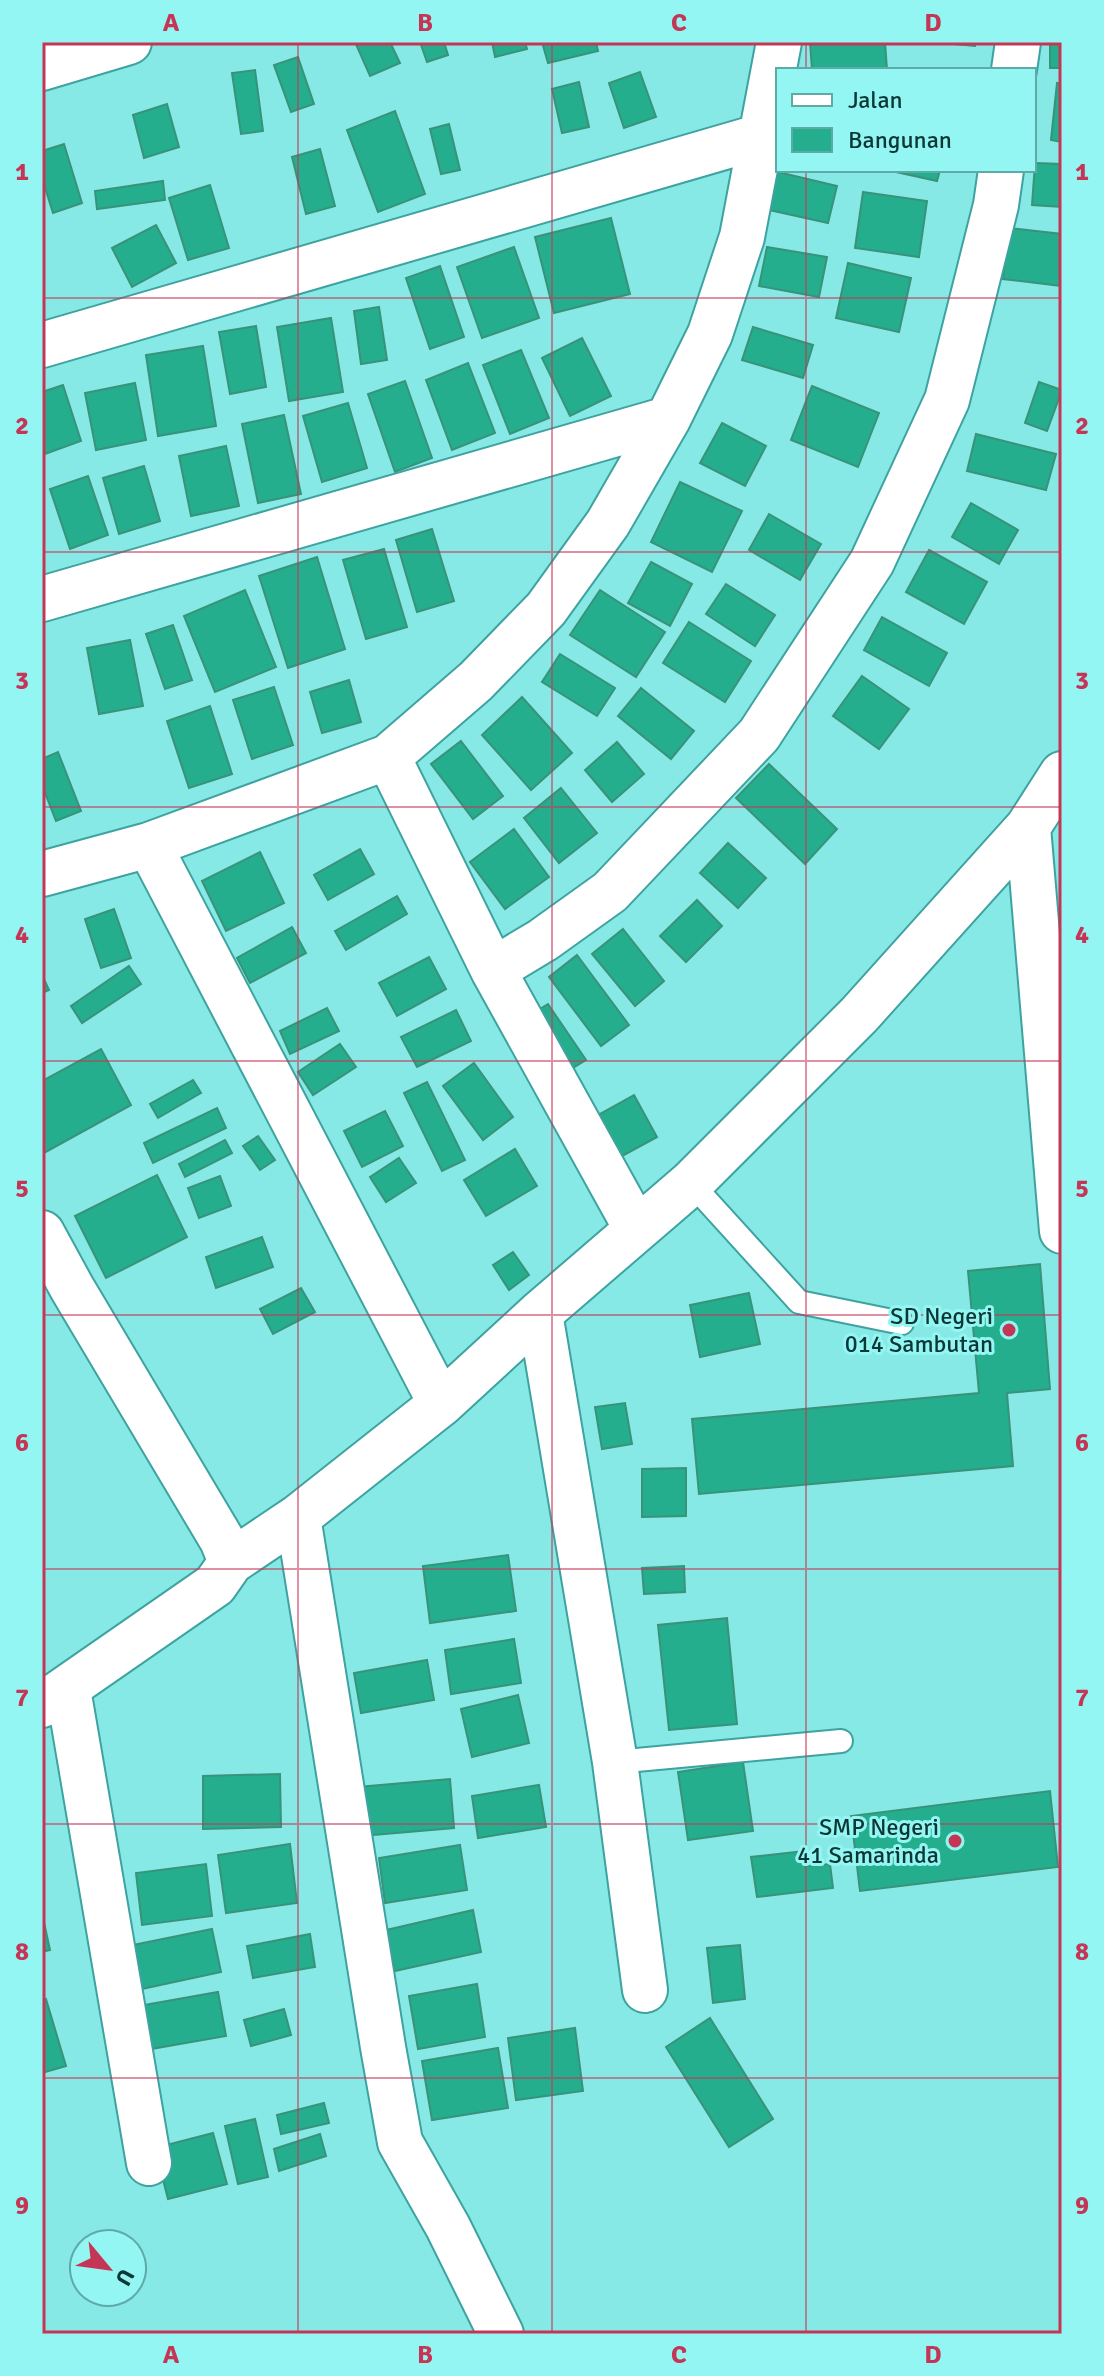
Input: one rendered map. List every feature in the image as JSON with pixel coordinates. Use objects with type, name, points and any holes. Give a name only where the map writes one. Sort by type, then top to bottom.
[{"type":"street","points":[[42,68],[129,42]]},
{"type":"street","points":[[42,874],[149,845],[388,757],[476,681],[546,609],[608,523],[668,419],[710,334],[742,237],[779,42]]},
{"type":"street","points":[[1014,68],[1018,42]]},
{"type":"street","points":[[42,345],[762,136]]},
{"type":"street","points":[[493,970],[543,940],[610,892],[759,735],[872,562],[947,400],[996,205],[1001,172]]},
{"type":"street","points":[[42,599],[668,419]]},
{"type":"street","points":[[388,757],[493,970],[636,1228]]},
{"type":"street","points":[[149,2163],[55,1697],[215,1585],[231,1562],[298,1517],[441,1404],[636,1228],[691,1183],[859,1015],[1028,827],[1062,774]]},
{"type":"street","points":[[1028,827],[1062,1231]]},
{"type":"street","points":[[149,845],[441,1404]]},
{"type":"street","points":[[42,1233],[222,1540],[231,1562]]},
{"type":"street","points":[[540,1313],[615,1762],[645,1990]]},
{"type":"street","points":[[298,1517],[400,2142],[448,2227],[501,2334]]},
{"type":"lane","points":[[691,1183],[799,1302],[902,1323]]},
{"type":"lane","points":[[615,1762],[841,1741]]},
{"type":"building","points":[[355,42],[390,42],[400,63],[370,76]]},
{"type":"building","points":[[420,42],[444,42],[448,55],[427,62]]},
{"type":"building","points":[[492,42],[525,42],[527,49],[495,57]]},
{"type":"building","points":[[542,42],[596,42],[598,51],[548,63]]},
{"type":"building","points":[[810,42],[885,42],[887,68],[812,68]]},
{"type":"building","points":[[932,42],[976,42],[975,46]]},
{"type":"building","points":[[1050,42],[1062,42],[1062,68],[1050,68]]},
{"type":"building","points":[[298,57],[314,104],[291,112],[274,65]]},
{"type":"building","points":[[255,70],[263,131],[241,134],[232,73]]},
{"type":"building","points":[[640,72],[656,117],[624,128],[609,83]]},
{"type":"building","points":[[579,82],[589,127],[562,133],[552,89]]},
{"type":"building","points":[[1057,83],[1062,84],[1062,142],[1051,140]]},
{"type":"building","points":[[167,104],[179,147],[144,158],[133,115]]},
{"type":"building","points":[[395,111],[425,194],[378,212],[347,130]]},
{"type":"building","points":[[449,124],[460,170],[441,174],[430,129]]},
{"type":"building","points":[[64,144],[82,203],[53,213],[42,178],[42,151]]},
{"type":"building","points":[[320,149],[335,206],[306,214],[292,157]]},
{"type":"building","points":[[1036,163],[1062,164],[1062,207],[1032,205]]},
{"type":"building","points":[[778,172],[837,186],[828,223],[769,210]]},
{"type":"building","points":[[896,172],[939,172],[937,181]]},
{"type":"building","points":[[163,181],[165,200],[97,209],[95,191]]},
{"type":"building","points":[[210,185],[229,248],[188,260],[169,198]]},
{"type":"building","points":[[863,192],[927,201],[919,257],[855,248]]},
{"type":"building","points":[[611,218],[630,294],[554,313],[535,237]]},
{"type":"building","points":[[156,225],[176,263],[132,287],[112,248]]},
{"type":"building","points":[[1009,228],[1062,234],[1062,286],[1003,279]]},
{"type":"building","points":[[514,247],[539,318],[482,338],[457,267]]},
{"type":"building","points":[[767,247],[827,257],[819,297],[759,286]]},
{"type":"building","points":[[848,263],[911,278],[899,332],[836,318]]},
{"type":"building","points":[[440,266],[464,337],[430,349],[406,278]]},
{"type":"building","points":[[379,307],[387,360],[361,364],[354,311]]},
{"type":"building","points":[[331,318],[343,392],[289,401],[277,327]]},
{"type":"building","points":[[256,326],[266,387],[230,394],[219,332]]},
{"type":"building","points":[[753,327],[813,345],[803,378],[742,360]]},
{"type":"building","points":[[582,338],[611,396],[570,416],[542,358]]},
{"type":"building","points":[[203,346],[216,426],[158,436],[146,355]]},
{"type":"building","points":[[521,350],[549,418],[510,434],[483,365]]},
{"type":"building","points":[[468,363],[495,433],[452,450],[426,380]]},
{"type":"building","points":[[405,381],[432,458],[395,472],[368,394]]},
{"type":"building","points":[[1039,382],[1062,390],[1047,431],[1025,423]]},
{"type":"building","points":[[135,383],[146,440],[96,450],[85,393]]},
{"type":"building","points":[[63,385],[81,441],[42,455],[42,392]]},
{"type":"building","points":[[812,386],[879,413],[858,467],[791,440]]},
{"type":"building","points":[[348,403],[367,468],[322,482],[303,416]]},
{"type":"building","points":[[284,415],[301,494],[258,503],[242,424]]},
{"type":"building","points":[[722,423],[766,446],[745,486],[700,463]]},
{"type":"building","points":[[976,434],[1056,454],[1046,490],[967,471]]},
{"type":"building","points":[[226,446],[239,506],[191,516],[179,456]]},
{"type":"building","points":[[144,466],[160,521],[119,534],[103,478]]},
{"type":"building","points":[[88,476],[108,535],[70,549],[50,489]]},
{"type":"building","points":[[680,482],[742,511],[712,572],[651,542]]},
{"type":"building","points":[[971,503],[1018,530],[999,564],[952,537]]},
{"type":"building","points":[[769,514],[821,544],[800,580],[749,550]]},
{"type":"building","points":[[432,529],[454,601],[417,612],[396,540]]},
{"type":"building","points":[[384,549],[407,627],[366,639],[343,560]]},
{"type":"building","points":[[929,550],[987,582],[964,624],[906,592]]},
{"type":"building","points":[[317,557],[345,649],[288,668],[259,576]]},
{"type":"building","points":[[651,562],[692,584],[670,626],[628,603]]},
{"type":"building","points":[[726,584],[775,615],[755,646],[706,614]]},
{"type":"building","points":[[245,590],[276,667],[215,692],[184,616]]},
{"type":"building","points":[[600,590],[665,632],[636,677],[570,635]]},
{"type":"building","points":[[882,617],[947,653],[929,686],[864,650]]},
{"type":"building","points":[[689,622],[751,661],[725,702],[663,663]]},
{"type":"building","points":[[173,625],[192,680],[165,689],[146,634]]},
{"type":"building","points":[[130,640],[143,706],[99,714],[87,648]]},
{"type":"building","points":[[560,654],[615,688],[597,716],[542,682]]},
{"type":"building","points":[[862,676],[909,709],[879,749],[833,716]]},
{"type":"building","points":[[349,680],[361,722],[322,733],[310,692]]},
{"type":"building","points":[[274,687],[293,745],[252,759],[233,700]]},
{"type":"building","points":[[641,688],[694,731],[671,759],[618,716]]},
{"type":"building","points":[[522,697],[572,753],[531,790],[482,735]]},
{"type":"building","points":[[210,706],[232,774],[189,788],[167,721]]},
{"type":"building","points":[[461,741],[503,796],[473,819],[431,764]]},
{"type":"building","points":[[617,742],[644,774],[612,802],[585,770]]},
{"type":"building","points":[[58,752],[81,811],[56,821],[42,785],[42,759]]},
{"type":"building","points":[[769,764],[837,829],[805,864],[736,798]]},
{"type":"building","points":[[561,788],[597,833],[559,863],[524,818]]},
{"type":"building","points":[[514,829],[549,877],[505,909],[470,862]]},
{"type":"building","points":[[728,843],[766,878],[738,908],[700,873]]},
{"type":"building","points":[[360,849],[374,874],[328,900],[314,875]]},
{"type":"building","points":[[260,852],[284,903],[226,931],[202,881]]},
{"type":"building","points":[[397,896],[407,914],[346,950],[335,931]]},
{"type":"building","points":[[697,900],[722,926],[686,962],[660,936]]},
{"type":"building","points":[[114,909],[131,958],[101,968],[85,919]]},
{"type":"building","points":[[292,927],[306,953],[250,983],[237,958]]},
{"type":"building","points":[[623,929],[664,981],[635,1006],[592,954]]},
{"type":"building","points":[[577,955],[629,1025],[601,1046],[549,977]]},
{"type":"building","points":[[429,957],[446,989],[397,1016],[379,983]]},
{"type":"building","points":[[129,966],[141,984],[82,1023],[71,1006]]},
{"type":"building","points":[[42,975],[49,990],[42,993]]},
{"type":"building","points":[[548,1004],[586,1060],[573,1068],[535,1012]]},
{"type":"building","points":[[327,1008],[339,1031],[290,1054],[280,1031]]},
{"type":"building","points":[[456,1010],[471,1041],[417,1067],[401,1037]]},
{"type":"building","points":[[340,1044],[356,1067],[313,1095],[298,1072]]},
{"type":"building","points":[[101,1049],[131,1105],[42,1154],[42,1081]]},
{"type":"building","points":[[474,1063],[513,1117],[483,1140],[443,1086]]},
{"type":"building","points":[[193,1080],[201,1093],[158,1118],[150,1104]]},
{"type":"building","points":[[427,1082],[465,1160],[442,1171],[404,1093]]},
{"type":"building","points":[[634,1095],[657,1137],[615,1160],[593,1118]]},
{"type":"building","points":[[217,1108],[226,1128],[153,1163],[144,1143]]},
{"type":"building","points":[[385,1111],[403,1146],[362,1167],[344,1131]]},
{"type":"building","points":[[258,1136],[275,1160],[260,1170],[243,1146]]},
{"type":"building","points":[[225,1140],[232,1153],[185,1177],[179,1164]]},
{"type":"building","points":[[515,1149],[537,1186],[486,1216],[464,1180]]},
{"type":"building","points":[[399,1158],[416,1183],[386,1202],[370,1177]]},
{"type":"building","points":[[157,1175],[187,1237],[106,1278],[75,1216]]},
{"type":"building","points":[[220,1176],[231,1206],[199,1218],[188,1188]]},
{"type":"building","points":[[262,1237],[273,1267],[216,1288],[206,1257]]},
{"type":"building","points":[[513,1252],[529,1275],[509,1290],[493,1265]]},
{"type":"building","name":"SD Negeri 014 Sambutan","points":[[1040,1264],[1050,1389],[1007,1393],[1013,1466],[699,1494],[692,1419],[979,1393],[968,1271]]},
{"type":"building","points":[[301,1288],[315,1312],[273,1334],[260,1309]]},
{"type":"building","points":[[749,1293],[760,1344],[700,1357],[690,1305]]},
{"type":"building","points":[[625,1403],[632,1444],[602,1449],[595,1407]]},
{"type":"building","points":[[686,1468],[686,1516],[642,1517],[642,1469]]},
{"type":"building","points":[[508,1555],[516,1611],[430,1623],[423,1566]]},
{"type":"building","points":[[684,1566],[685,1592],[644,1594],[642,1568]]},
{"type":"building","points":[[727,1618],[737,1724],[669,1730],[658,1625]]},
{"type":"building","points":[[514,1639],[521,1683],[451,1694],[445,1650]]},
{"type":"building","points":[[427,1660],[434,1700],[361,1713],[354,1673]]},
{"type":"building","points":[[518,1695],[529,1743],[472,1757],[461,1709]]},
{"type":"building","name":"SMP Negeri 41 Samarinda","points":[[743,1762],[753,1831],[688,1840],[678,1772]]},
{"type":"building","points":[[280,1774],[281,1827],[203,1829],[203,1776]]},
{"type":"building","points":[[450,1779],[454,1828],[362,1836],[358,1787]]},
{"type":"building","points":[[539,1785],[546,1827],[478,1838],[472,1796]]},
{"type":"building","name":"SMP Negeri 41 Samarinda","points":[[1050,1791],[1058,1867],[860,1891],[851,1816]]},
{"type":"building","points":[[290,1844],[297,1903],[226,1913],[218,1855]]},
{"type":"building","points":[[460,1845],[467,1890],[385,1903],[379,1858]]},
{"type":"building","name":"SMP Negeri 41 Samarinda","points":[[804,1851],[806,1866],[830,1864],[833,1888],[757,1897],[751,1857]]},
{"type":"building","points":[[206,1864],[212,1916],[142,1925],[136,1873]]},
{"type":"building","points":[[473,1910],[481,1952],[395,1971],[386,1930]]},
{"type":"building","points":[[42,1913],[50,1950],[42,1952]]},
{"type":"building","points":[[212,1929],[221,1972],[137,1990],[128,1946]]},
{"type":"building","points":[[310,1934],[315,1967],[253,1978],[247,1946]]},
{"type":"building","points":[[740,1945],[745,1999],[713,2003],[707,1948]]},
{"type":"building","points":[[477,1984],[485,2037],[418,2049],[409,1996]]},
{"type":"building","points":[[218,1992],[226,2036],[151,2049],[144,2005]]},
{"type":"building","points":[[46,1999],[66,2066],[42,2073],[42,2000]]},
{"type":"building","points":[[284,2009],[291,2035],[251,2046],[244,2020]]},
{"type":"building","points":[[710,2018],[773,2119],[729,2147],[666,2047]]},
{"type":"building","points":[[575,2028],[583,2091],[516,2100],[508,2038]]},
{"type":"building","points":[[498,2048],[508,2108],[432,2120],[422,2061]]},
{"type":"building","points":[[324,2103],[329,2123],[281,2134],[277,2115]]},
{"type":"building","points":[[255,2119],[268,2177],[238,2184],[225,2126]]},
{"type":"building","points":[[213,2133],[227,2184],[168,2199],[155,2148]]},
{"type":"building","points":[[320,2134],[326,2156],[279,2171],[274,2149]]},
{"type":"place","name":"SD Negeri 014 Sambutan","points":[[1009,1330]]},
{"type":"place","name":"SMP Negeri 41 Samarinda","points":[[955,1841]]}]
